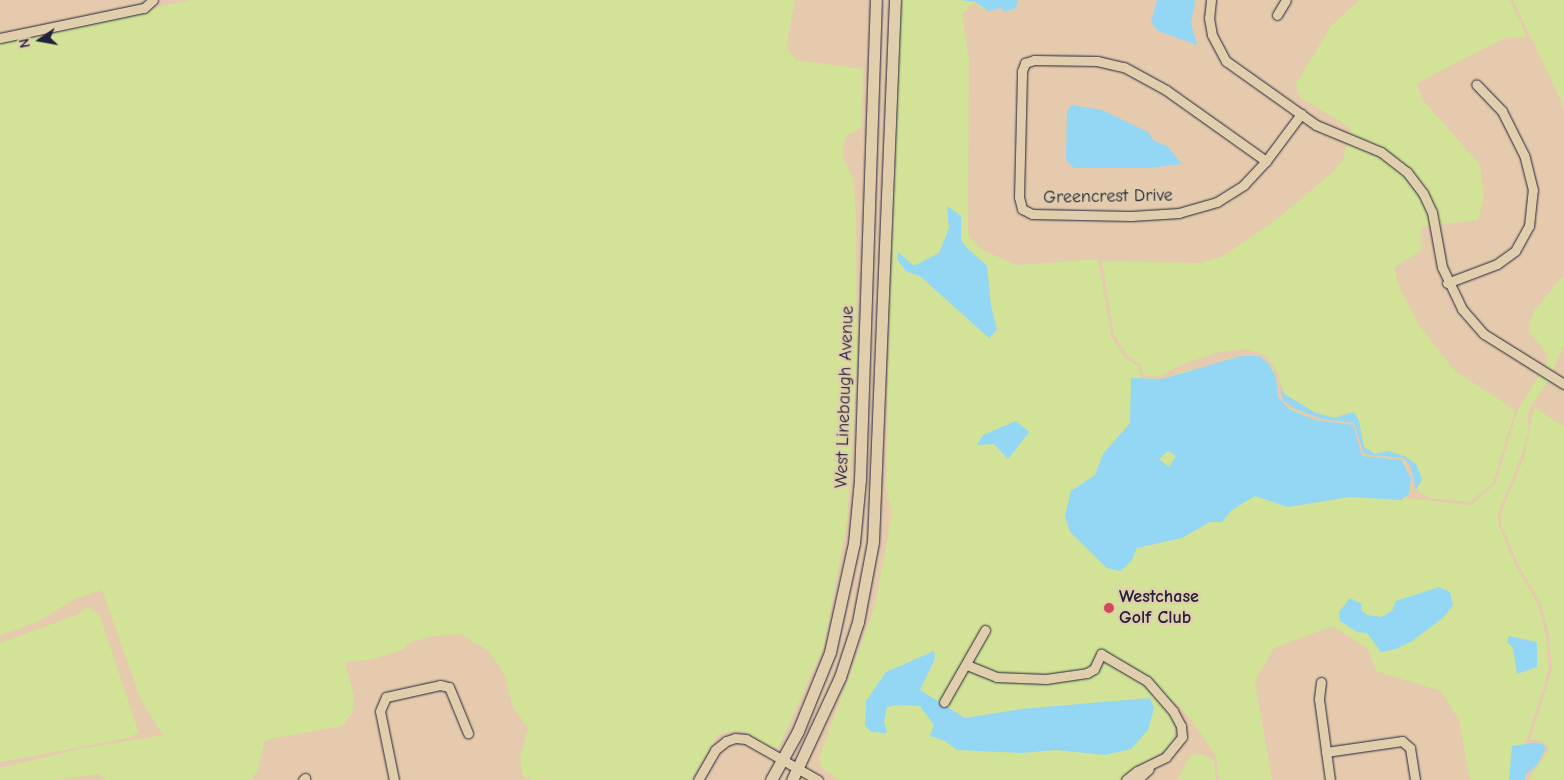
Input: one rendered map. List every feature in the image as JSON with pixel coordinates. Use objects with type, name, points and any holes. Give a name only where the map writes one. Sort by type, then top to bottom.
[{"type":"main road","points":[[876,4],[895,5]]},
{"type":"main road","name":"West Linebaugh Avenue","points":[[771,780],[812,701],[830,652],[854,543],[860,479],[876,4]]},
{"type":"main road","name":"West Linebaugh Avenue","points":[[792,780],[828,707],[851,646],[873,542],[895,5]]},
{"type":"street","points":[[0,38],[144,8],[153,0]]},
{"type":"street","points":[[1212,0],[1210,26],[1220,52],[1234,68],[1332,133],[1381,152],[1407,172],[1423,193],[1432,212],[1447,283],[1462,309],[1484,334],[1564,384]]},
{"type":"street","points":[[1277,15],[1286,0]]},
{"type":"street","name":"Greencrest Drive","points":[[1266,161],[1166,90],[1124,67],[1074,60],[1025,63],[1022,71],[1019,197],[1022,209],[1032,214],[1131,216],[1179,213],[1217,202],[1244,185],[1266,161],[1302,114]]},
{"type":"street","points":[[1447,283],[1497,264],[1515,251],[1529,226],[1533,190],[1524,155],[1502,111],[1476,84]]},
{"type":"street","points":[[944,702],[967,665],[985,630]]},
{"type":"street","points":[[967,665],[996,677],[1046,679],[1087,673],[1094,668],[1101,654],[1154,688],[1181,726],[1182,738],[1177,747],[1155,763],[1137,780]]},
{"type":"street","points":[[1321,682],[1319,699],[1330,780]]},
{"type":"street","points":[[394,780],[380,711],[386,698],[440,685],[449,687],[455,694],[468,733]]},
{"type":"street","points":[[698,780],[715,750],[726,741],[735,738],[746,739],[818,780]]},
{"type":"street","points":[[1326,752],[1402,741],[1410,748],[1415,780]]},
{"type":"street","points":[[1126,780],[1137,771],[1155,763]]},
{"type":"green space","points":[[191,0],[795,0],[787,42],[788,51],[796,60],[863,69],[861,125],[859,130],[847,135],[843,147],[843,157],[853,179],[856,215],[857,360],[847,521],[824,646],[779,747],[768,747],[745,731],[730,731],[718,735],[691,780],[532,780],[523,776],[520,757],[528,729],[512,705],[505,675],[489,651],[460,634],[433,636],[406,644],[405,649],[369,660],[345,662],[354,697],[352,713],[342,726],[265,740],[257,772],[250,780],[106,780],[99,774],[57,780],[0,780],[0,768],[79,749],[163,735],[141,700],[102,590],[74,599],[38,622],[0,635],[0,41]]},
{"type":"green space","name":"Westchase Golf Club","points":[[901,0],[1018,0],[1016,8],[1005,12],[1001,8],[982,9],[974,2],[962,15],[969,60],[968,234],[982,250],[1017,265],[1098,259],[1111,336],[1125,358],[1139,367],[1141,378],[1162,379],[1188,370],[1213,366],[1234,357],[1259,356],[1274,370],[1278,397],[1284,405],[1315,420],[1352,425],[1362,456],[1391,458],[1405,462],[1411,485],[1406,498],[1471,505],[1495,484],[1518,409],[1547,363],[1547,354],[1530,333],[1530,324],[1534,311],[1564,274],[1564,345],[1548,381],[1528,411],[1528,432],[1521,457],[1498,513],[1499,525],[1516,567],[1538,604],[1546,636],[1549,669],[1525,745],[1542,744],[1546,748],[1537,765],[1525,775],[1525,780],[1470,780],[1459,720],[1441,691],[1376,671],[1368,649],[1333,626],[1274,648],[1255,681],[1272,780],[1219,780],[1216,756],[1193,722],[1174,701],[1165,706],[1175,725],[1174,744],[1118,780],[839,780],[821,767],[819,758],[875,606],[892,512],[886,488],[889,330]],"holes":[[[996,431],[1029,432],[1008,459],[994,444],[978,444],[983,435]]]},
{"type":"green space","points":[[1359,0],[1510,0],[1527,37],[1505,38],[1417,83],[1422,99],[1480,165],[1484,198],[1478,220],[1421,227],[1421,251],[1394,267],[1398,284],[1419,325],[1454,370],[1515,410],[1493,483],[1470,502],[1430,498],[1416,490],[1422,479],[1406,457],[1390,451],[1375,454],[1363,447],[1359,421],[1345,413],[1335,418],[1316,413],[1284,394],[1277,370],[1266,356],[1247,349],[1220,352],[1186,363],[1159,376],[1150,376],[1143,375],[1141,365],[1128,356],[1114,335],[1102,261],[1200,263],[1223,256],[1276,220],[1334,171],[1343,159],[1350,128],[1300,97],[1296,84],[1331,26]]},
{"type":"green space","points":[[1513,0],[1564,0],[1564,110],[1562,103]]},
{"type":"green space","points":[[1534,407],[1564,427],[1564,780],[1528,780],[1549,749],[1543,741],[1530,740],[1552,670],[1549,635],[1541,603],[1519,566],[1501,525],[1501,513],[1524,458]]},
{"type":"green space","points":[[88,606],[100,616],[139,733],[128,738],[0,762],[0,643],[79,614]]},
{"type":"green space","points":[[1202,754],[1214,760],[1216,780],[1177,780],[1190,755]]},
{"type":"water","points":[[960,0],[1018,0],[1018,3],[1016,8],[1005,12],[1001,8],[989,11],[975,2]]},
{"type":"water","points":[[1157,0],[1195,0],[1191,24],[1197,45],[1158,31],[1151,22]]},
{"type":"water","points":[[1072,105],[1102,110],[1148,132],[1154,141],[1167,146],[1182,164],[1150,168],[1074,168],[1066,160],[1067,111]]},
{"type":"water","points":[[947,206],[961,216],[961,239],[965,246],[987,266],[991,306],[997,330],[989,338],[921,277],[906,271],[897,259],[898,252],[914,266],[939,253],[949,228]]},
{"type":"water","points":[[1241,356],[1259,356],[1268,363],[1276,377],[1278,397],[1289,409],[1315,420],[1353,425],[1362,456],[1402,460],[1411,479],[1409,494],[1401,500],[1349,497],[1288,507],[1255,496],[1232,510],[1222,522],[1210,522],[1182,538],[1137,548],[1132,560],[1121,571],[1107,568],[1070,532],[1065,516],[1071,491],[1095,475],[1103,454],[1130,423],[1131,378],[1162,379]],"holes":[[[1168,451],[1176,456],[1169,467],[1159,459]]]},
{"type":"water","points":[[1280,386],[1284,394],[1316,413],[1335,418],[1354,412],[1359,421],[1364,447],[1375,454],[1389,451],[1406,457],[1416,464],[1422,479],[1416,490],[1410,465],[1404,458],[1364,454],[1354,423],[1322,419],[1296,409],[1283,400]]},
{"type":"water","points":[[1016,421],[1029,432],[1008,459],[994,444],[977,445],[983,435]]},
{"type":"water","points":[[1439,587],[1450,592],[1453,605],[1443,618],[1412,641],[1396,649],[1381,652],[1367,633],[1357,632],[1340,621],[1339,612],[1350,598],[1362,604],[1361,610],[1367,615],[1381,617],[1392,611],[1396,601]]},
{"type":"water","points":[[1509,636],[1537,642],[1537,667],[1517,674],[1513,648],[1507,642]]},
{"type":"water","points":[[934,651],[935,659],[920,690],[965,718],[1021,709],[1150,698],[1154,708],[1148,730],[1131,749],[1105,755],[1056,750],[1022,753],[957,750],[945,741],[930,736],[934,725],[920,706],[895,705],[887,707],[884,721],[887,733],[871,732],[865,725],[866,701],[886,672]]},
{"type":"water","points":[[1533,743],[1542,744],[1546,748],[1537,765],[1525,775],[1525,780],[1509,780],[1512,746]]},
{"type":"place","name":"Westchase Golf Club","points":[[1109,608]]}]
